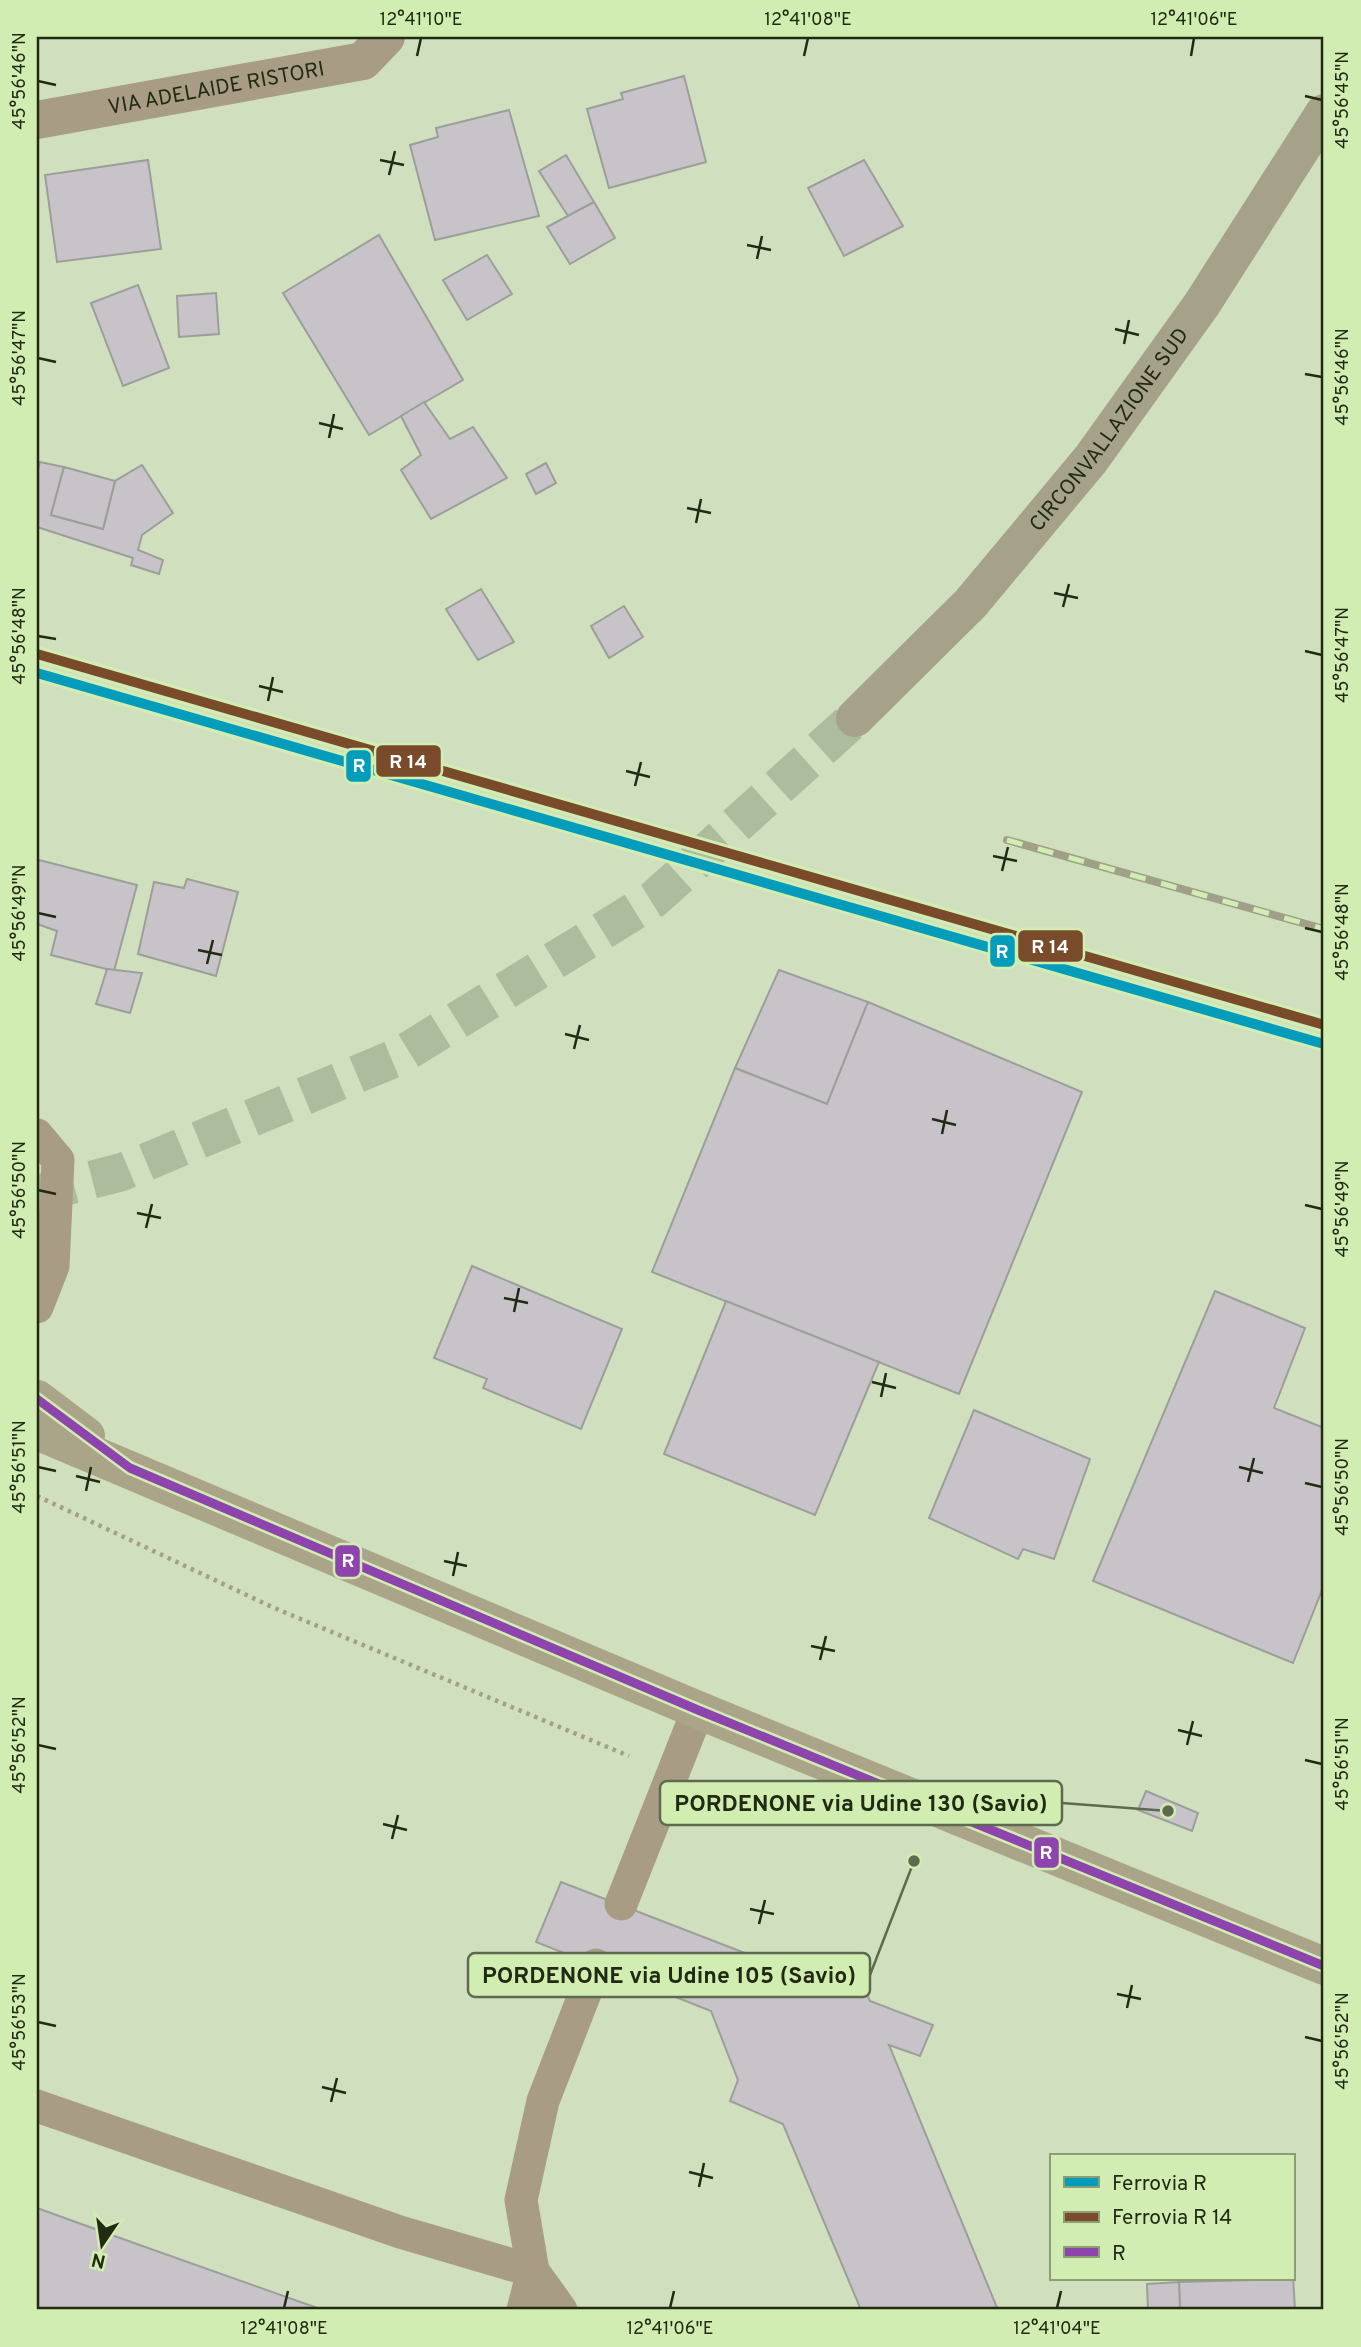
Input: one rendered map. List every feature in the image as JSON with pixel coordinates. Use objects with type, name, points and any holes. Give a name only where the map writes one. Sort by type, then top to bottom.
[{"type":"main road","name":"CIRCONVALLAZIONE SUD","points":[[855,718],[971,603],[1091,458],[1202,304],[1324,113]]},
{"type":"main road","points":[[37,1399],[130,1468]]},
{"type":"main road","points":[[37,1431],[698,1710],[1324,1966]]},
{"type":"street","name":"VIA ADELAIDE RISTORI","points":[[37,120],[363,61],[386,37]]},
{"type":"lane","points":[[37,1135],[58,1160],[53,1266],[37,1307]]},
{"type":"lane","points":[[621,1904],[698,1710]]},
{"type":"lane","points":[[523,2310],[533,2271],[522,2200],[543,2101],[596,1965]]},
{"type":"lane","points":[[37,2106],[400,2232],[533,2271],[561,2310]]},
{"type":"path","points":[[37,1496],[272,1607],[673,1774]]},
{"type":"building","points":[[684,76],[706,162],[609,188],[587,109],[623,99],[621,93]]},
{"type":"building","points":[[509,110],[539,216],[435,240],[410,145],[438,137],[436,128]]},
{"type":"building","points":[[566,155],[594,202],[568,216],[539,171]]},
{"type":"building","points":[[148,160],[161,249],[57,262],[45,175]]},
{"type":"building","points":[[864,160],[903,226],[844,256],[808,188]]},
{"type":"building","points":[[594,202],[615,238],[570,264],[547,227]]},
{"type":"building","points":[[379,235],[463,380],[369,435],[283,293]]},
{"type":"building","points":[[487,255],[512,294],[467,320],[443,280]]},
{"type":"building","points":[[138,285],[169,368],[123,386],[91,303]]},
{"type":"building","points":[[216,293],[219,334],[179,337],[177,296]]},
{"type":"building","points":[[424,402],[450,439],[473,427],[507,478],[431,519],[401,470],[421,455],[401,416]]},
{"type":"building","points":[[40,462],[64,467],[51,515],[103,529],[115,481],[142,465],[173,513],[142,535],[138,550],[163,560],[159,574],[131,565],[133,558],[37,527],[37,474]]},
{"type":"building","points":[[546,463],[556,483],[536,494],[526,474]]},
{"type":"building","points":[[64,467],[115,481],[103,529],[51,515]]},
{"type":"building","points":[[481,589],[514,642],[478,660],[446,609]]},
{"type":"building","points":[[624,606],[643,637],[609,658],[591,626]]},
{"type":"building","points":[[39,860],[137,885],[114,971],[51,955],[57,931],[37,924]]},
{"type":"building","points":[[187,879],[238,892],[216,976],[138,954],[154,882],[184,888]]},
{"type":"building","points":[[107,969],[142,973],[130,1013],[96,1004]]},
{"type":"building","points":[[779,970],[868,1002],[827,1104],[735,1068]]},
{"type":"building","points":[[868,1002],[1082,1092],[959,1394],[652,1272],[735,1068],[827,1104]]},
{"type":"building","points":[[472,1266],[622,1329],[581,1429],[483,1388],[487,1379],[434,1358]]},
{"type":"building","points":[[1215,1291],[1305,1328],[1274,1408],[1324,1428],[1324,1585],[1293,1663],[1093,1581]]},
{"type":"building","points":[[726,1301],[879,1362],[815,1515],[664,1454]]},
{"type":"building","points":[[974,1410],[1090,1459],[1054,1559],[1023,1549],[1018,1559],[929,1518]]},
{"type":"building","points":[[1146,1791],[1198,1813],[1192,1831],[1138,1810]]},
{"type":"building","points":[[561,1882],[815,1980],[853,1963],[870,2001],[933,2025],[920,2056],[889,2045],[998,2310],[861,2310],[783,2124],[730,2101],[738,2080],[711,2011],[536,1942]]},
{"type":"building","points":[[37,2208],[134,2243],[323,2310],[37,2310]]},
{"type":"building","points":[[1293,2280],[1295,2310],[1180,2310],[1179,2282]]},
{"type":"building","points":[[1179,2282],[1180,2310],[1148,2310],[1147,2284]]},
{"type":"tunnel","points":[[37,1194],[122,1172],[398,1057],[654,899],[855,718]]},
{"type":"railway","points":[[1007,840],[1324,929]]},
{"type":"rail line","name":"R","points":[[37,673],[1324,1044]]},
{"type":"transit line","points":[[37,654],[1321,1024]]},
{"type":"transit line","name":"R","points":[[37,1399],[130,1468],[698,1710],[1324,1966]]},
{"type":"place","name":"PORDENONE via Udine 130 (Savio)","points":[[1168,1811]]},
{"type":"place","name":"PORDENONE via Udine 105 (Savio)","points":[[914,1861]]}]
